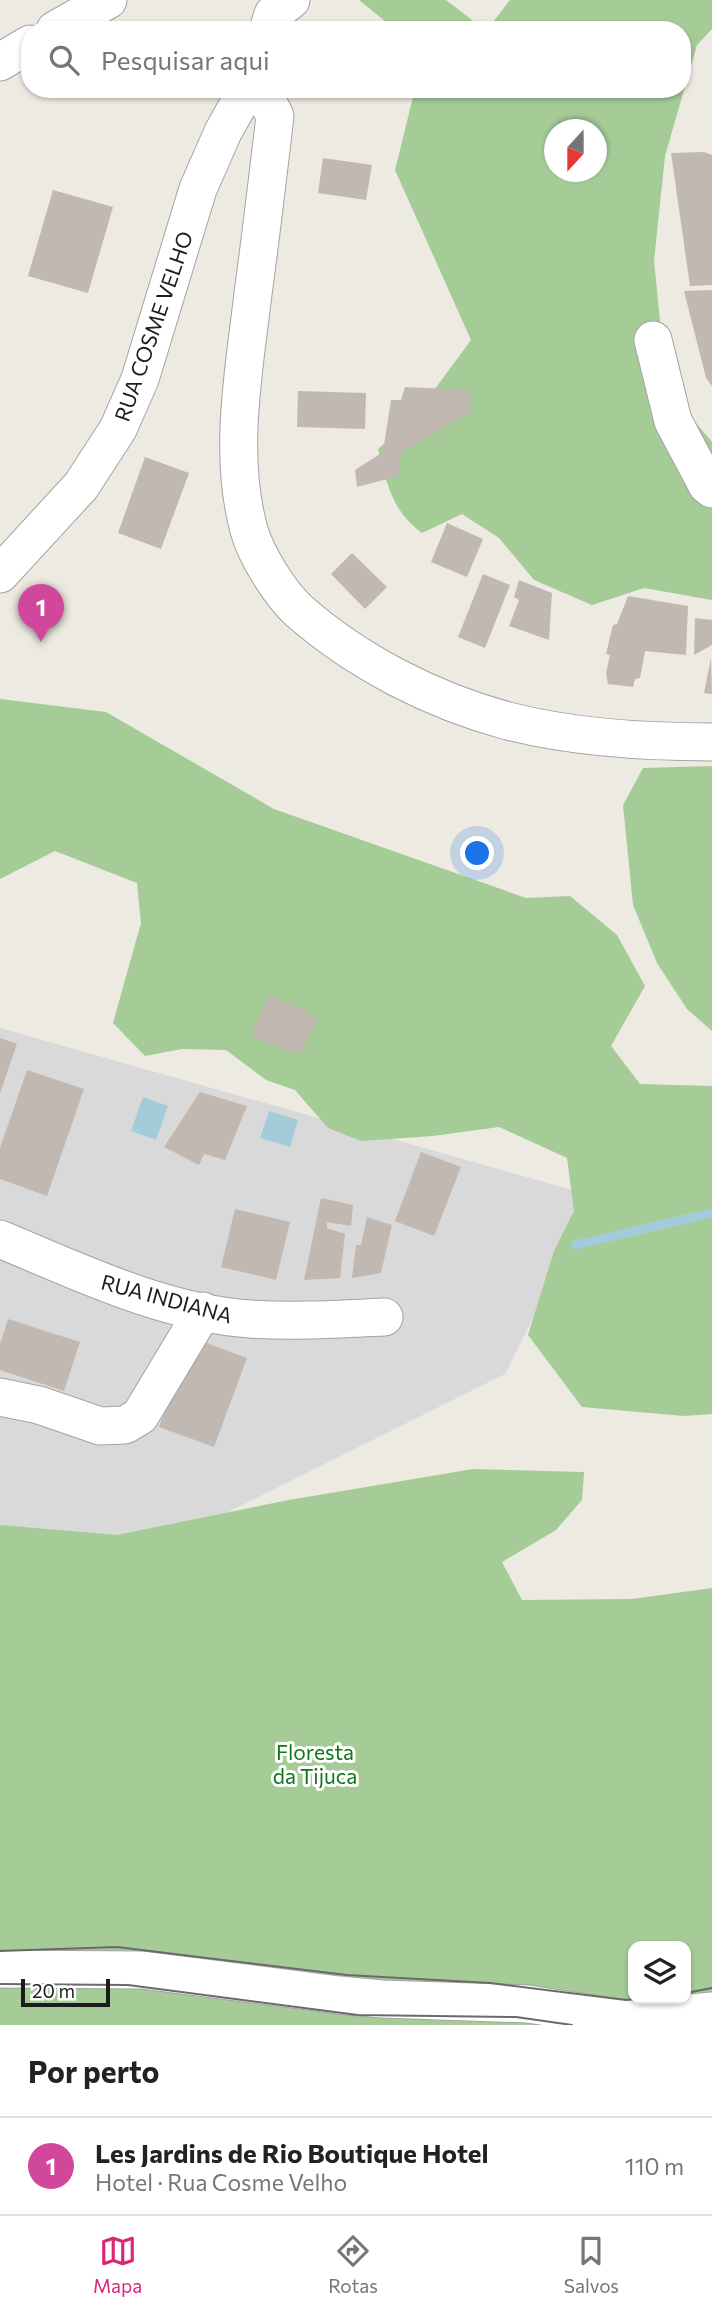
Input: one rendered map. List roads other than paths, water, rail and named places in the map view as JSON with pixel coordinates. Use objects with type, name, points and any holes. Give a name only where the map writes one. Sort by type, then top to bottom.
[{"type":"street","points":[[71,21],[108,0]]},
{"type":"street","points":[[0,62],[21,49]]},
{"type":"street","name":"RUA COSME VELHO","points":[[0,574],[81,486],[118,429],[139,379],[198,189],[223,132],[242,98]]},
{"type":"street","points":[[266,98],[275,116],[239,403],[240,474],[250,531],[269,572],[297,609],[336,639],[356,654],[428,693],[507,721],[573,734],[655,742],[712,742]]},
{"type":"street","points":[[653,340],[673,421],[707,485],[712,489]]},
{"type":"street","name":"RUA INDIANA","points":[[0,1239],[122,1290],[203,1311],[248,1319],[384,1317]]},
{"type":"street","points":[[0,1397],[39,1405],[100,1426],[125,1426],[140,1416],[203,1311]]},
{"type":"street","points":[[0,1969],[131,1969],[349,1996],[528,2004],[635,2019],[712,2011]]},
{"type":"water","points":[[143,1097],[168,1106],[156,1140],[131,1131]]},
{"type":"water","points":[[269,1111],[298,1120],[290,1147],[260,1138]]},
{"type":"waterway","points":[[575,1245],[712,1213]]},
{"type":"tram line","points":[[0,1951],[117,1947],[347,1975],[490,1983],[628,2000]]},
{"type":"tram line","points":[[0,1984],[128,1985],[358,2015],[516,2017],[572,2025]]},
{"type":"tram line","points":[[691,1992],[712,1988]]},
{"type":"place","name":"Les Jardins de Rio Boutique Hotel","points":[[41,642]]},
{"type":"park label","name":"Floresta da Tijuca","points":[[315,1763]]}]
